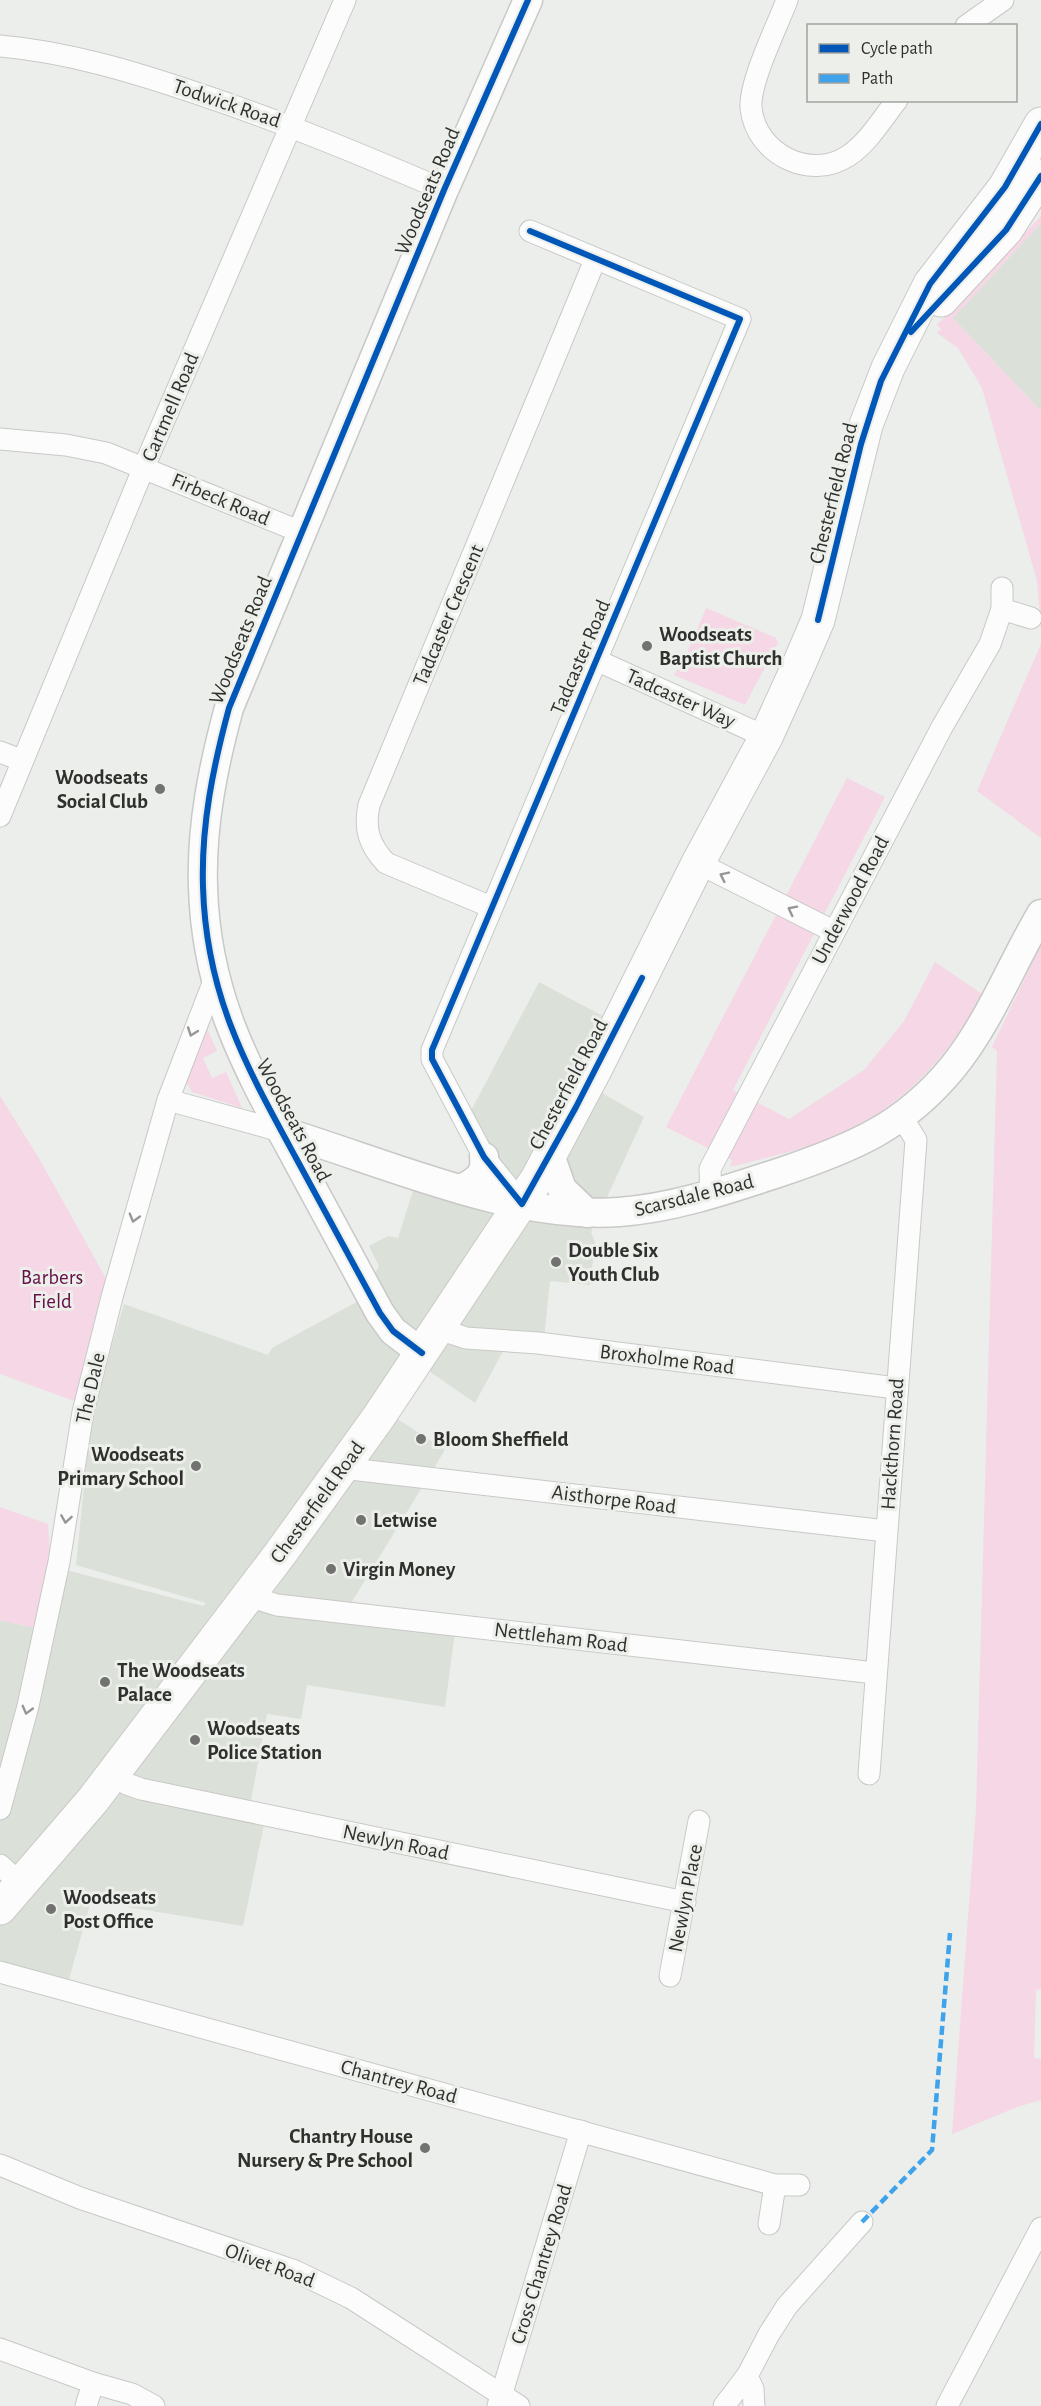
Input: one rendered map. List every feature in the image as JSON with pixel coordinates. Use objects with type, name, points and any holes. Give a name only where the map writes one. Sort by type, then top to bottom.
[{"type":"highway","name":"Chesterfield Road","points":[[7,1886],[85,1810],[248,1596],[342,1468],[522,1204],[550,1155],[698,863],[766,737],[818,620],[866,425],[882,381],[900,343],[930,284],[1005,187],[1041,124]]},
{"type":"highway","name":"Chesterfield Road","points":[[900,343],[1006,230],[1041,176]]},
{"type":"street","name":"Cartmell Road","points":[[0,816],[21,760],[144,467],[345,0]]},
{"type":"street","name":"Woodseats Road","points":[[430,1341],[393,1331],[380,1313],[239,1051],[215,978],[203,887],[203,851],[211,781],[229,708],[444,190],[528,0]]},
{"type":"street","points":[[787,0],[752,90],[751,109],[757,128],[767,144],[779,156],[795,163],[814,166],[849,156],[868,138],[895,102]]},
{"type":"street","points":[[969,24],[1003,0]]},
{"type":"street","name":"Todwick Road","points":[[0,46],[65,56],[133,71],[292,125],[444,190]]},
{"type":"street","name":"Tadcaster Road","points":[[522,1204],[484,1157],[432,1059],[432,1050],[740,319],[530,231]]},
{"type":"street","name":"Tadcaster Crescent","points":[[491,907],[386,862],[369,838],[365,822],[369,805],[596,260]]},
{"type":"street","name":"Firbeck Road","points":[[0,439],[66,445],[106,453],[301,532]]},
{"type":"street","name":"Underwood Road","points":[[711,1195],[710,1169],[833,931],[942,727],[990,644],[1002,609],[1002,588]]},
{"type":"street","points":[[1002,609],[1031,618]]},
{"type":"street","name":"Tadcaster Way","points":[[596,660],[766,737]]},
{"type":"street","points":[[0,752],[21,760]]},
{"type":"street","points":[[698,863],[833,931]]},
{"type":"street","name":"Scarsdale Road","points":[[168,1100],[281,1131],[461,1189],[522,1204],[555,1211],[587,1213],[646,1209],[711,1195],[840,1152],[876,1135],[902,1117],[937,1085],[977,1035],[1041,914]]},
{"type":"street","name":"The Dale","points":[[0,1809],[28,1706],[59,1562],[82,1412],[168,1100],[215,978]]},
{"type":"street","name":"Hackthorn Road","points":[[869,1774],[916,1140],[902,1117]]},
{"type":"street","points":[[550,1155],[562,1190],[587,1213]]},
{"type":"street","points":[[461,1189],[481,1176],[485,1168],[484,1157]]},
{"type":"street","name":"Broxholme Road","points":[[430,1341],[466,1338],[538,1343],[896,1388]]},
{"type":"street","name":"Aisthorpe Road","points":[[342,1468],[886,1531]]},
{"type":"street","name":"Nettleham Road","points":[[248,1596],[277,1605],[875,1673]]},
{"type":"street","name":"Newlyn Road","points":[[111,1774],[141,1789],[685,1902]]},
{"type":"street","name":"Newlyn Place","points":[[670,1976],[699,1821]]},
{"type":"street","name":"Chantrey Road","points":[[0,1972],[775,2185],[799,2185]]},
{"type":"street","name":"Cross Chantrey Road","points":[[506,2403],[581,2131]]},
{"type":"street","name":"Olivet Road","points":[[0,2165],[89,2201],[295,2271],[351,2298],[506,2403]]},
{"type":"street","points":[[769,2224],[775,2185]]},
{"type":"street","points":[[724,2406],[747,2376],[787,2306],[862,2222]]},
{"type":"street","points":[[947,2406],[1041,2228]]},
{"type":"street","points":[[0,2349],[93,2383],[132,2394],[154,2406]]},
{"type":"street","points":[[747,2376],[753,2389],[754,2406]]},
{"type":"street","points":[[86,2406],[93,2383]]},
{"type":"shaded area","points":[[1041,223],[1041,411],[953,318]]},
{"type":"shaded area","points":[[539,982],[614,1022],[583,1082],[644,1117],[591,1232],[595,1242],[590,1285],[550,1281],[544,1340],[507,1344],[475,1403],[416,1362],[384,1410],[445,1450],[345,1613],[456,1625],[445,1707],[307,1685],[301,1719],[267,1714],[249,1811],[266,1815],[243,1926],[91,1901],[64,1997],[0,1984],[0,1620],[35,1628],[51,1566],[203,1606],[206,1603],[76,1565],[91,1417],[124,1304],[268,1355],[272,1348],[360,1300],[379,1266],[369,1246],[388,1236],[398,1238],[418,1175],[478,1179],[465,1122]]},
{"type":"green space","points":[[1041,216],[1041,223],[953,318],[1041,411],[1041,628],[1037,581],[982,388],[958,348],[937,333],[941,329],[937,325]]},
{"type":"green space","points":[[706,608],[776,638],[778,643],[745,705],[674,675],[677,669],[680,670]]},
{"type":"green space","points":[[1041,644],[1041,838],[977,791]]},
{"type":"green space","points":[[847,778],[885,797],[733,1090],[789,1119],[864,1070],[904,1021],[935,962],[982,994],[970,1016],[941,1056],[907,1091],[888,1106],[867,1120],[831,1138],[730,1167],[732,1160],[666,1127]]},
{"type":"green space","points":[[1041,944],[1041,1989],[1036,1990],[1034,2058],[1041,2059],[1041,2100],[1017,2107],[952,2134],[976,1809],[997,1051],[992,1047]]},
{"type":"green space","points":[[206,1026],[217,1051],[203,1058],[212,1078],[226,1072],[242,1108],[192,1092],[185,1080]]},
{"type":"green space","name":"Barbers Field","points":[[0,1096],[40,1160],[108,1282],[77,1402],[0,1374]]},
{"type":"green space","points":[[0,1507],[48,1524],[51,1566],[35,1628],[0,1620]]},
{"type":"marked path","points":[[862,2222],[932,2150],[950,1933]]},
{"type":"cycle path","points":[[422,1353],[393,1331],[380,1313],[245,1060],[221,996],[212,962],[203,887],[204,842],[213,774],[229,708],[444,190],[528,0]]},
{"type":"cycle path","points":[[818,620],[861,444],[881,381],[930,284],[1005,187],[1041,124]]},
{"type":"cycle path","points":[[911,332],[1006,230],[1041,176]]},
{"type":"cycle path","points":[[530,231],[740,319],[432,1050],[432,1059],[484,1157],[522,1204],[576,1107],[642,978]]},
{"type":"place","name":"Woodseats Baptist Church","points":[[647,646]]},
{"type":"place","name":"Woodseats Social Club","points":[[160,789]]},
{"type":"place","name":"Double Six Youth Club","points":[[556,1262]]},
{"type":"place","name":"Bloom Sheffield","points":[[421,1439]]},
{"type":"place","name":"Woodseats Primary School","points":[[196,1466]]},
{"type":"place","name":"Letwise","points":[[361,1520]]},
{"type":"place","name":"Virgin Money","points":[[331,1569]]},
{"type":"place","name":"The Woodseats Palace","points":[[105,1682]]},
{"type":"place","name":"Woodseats Police Station","points":[[195,1740]]},
{"type":"place","name":"Woodseats Post Office","points":[[51,1909]]},
{"type":"place","name":"Chantry House Nursery & Pre School","points":[[425,2148]]}]
